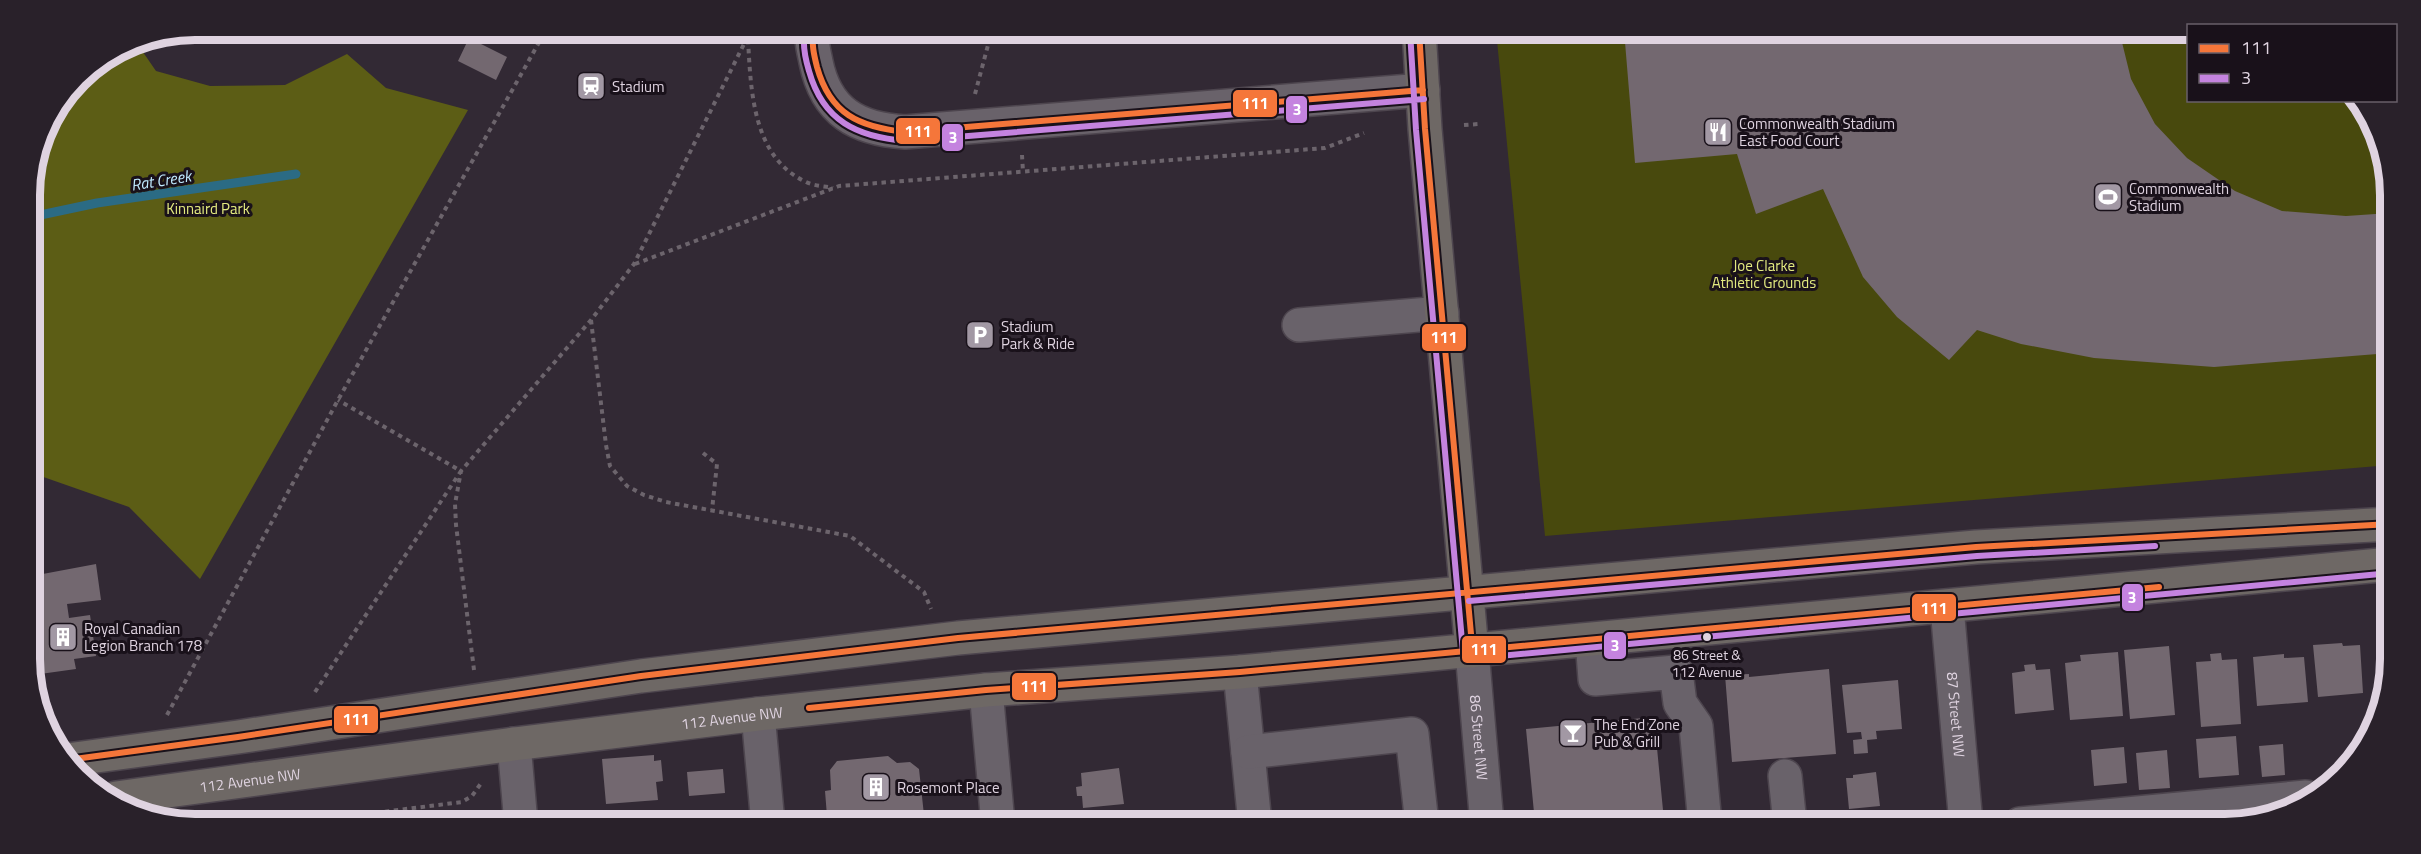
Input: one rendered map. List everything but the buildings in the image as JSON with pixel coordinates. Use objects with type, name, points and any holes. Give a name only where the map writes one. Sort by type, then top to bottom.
[{"type":"main road","points":[[1420,40],[1472,651]]},
{"type":"main road","points":[[77,759],[641,676],[958,638],[1976,547],[2380,525]]},
{"type":"main road","name":"112 Avenue NW","points":[[125,797],[514,744],[758,714],[986,690],[1240,672],[2380,565]]},
{"type":"street","points":[[811,40],[825,91],[841,112],[859,123],[882,130],[905,132],[1423,90]]},
{"type":"street","points":[[1299,325],[1442,313]]},
{"type":"street","name":"87 Street NW","points":[[1947,606],[1965,813]]},
{"type":"street","points":[[1592,640],[1595,679],[1676,672],[1680,703],[1696,726],[1704,813]]},
{"type":"street","name":"86 Street NW","points":[[1472,651],[1486,813]]},
{"type":"street","points":[[1240,672],[1254,813]]},
{"type":"street","points":[[986,690],[997,814]]},
{"type":"street","points":[[758,714],[767,814]]},
{"type":"street","points":[[1248,752],[1412,734],[1421,813]]},
{"type":"street","points":[[514,744],[520,814]]},
{"type":"street","points":[[1785,776],[1789,813]]},
{"type":"street","points":[[2185,813],[2261,808],[2279,804]]},
{"type":"path","points":[[165,718],[338,400],[540,40]]},
{"type":"path","points":[[313,696],[461,471],[591,320],[634,264],[747,40]]},
{"type":"path","points":[[748,40],[750,87],[755,115],[763,138],[774,156],[793,174],[808,183],[834,188],[1325,148],[1364,133]]},
{"type":"path","points":[[1464,125],[1479,124]]},
{"type":"path","points":[[634,264],[834,188]]},
{"type":"path","points":[[591,320],[610,466],[627,486],[644,495],[666,502],[850,536],[924,592],[934,615]]},
{"type":"path","points":[[338,400],[461,471]]},
{"type":"path","points":[[703,453],[717,464],[712,510]]},
{"type":"path","points":[[461,471],[455,504],[456,525],[477,701]]},
{"type":"path","points":[[365,814],[468,800],[484,779],[482,748]]},
{"type":"green space","name":"Joe Clarke Athletic Grounds","points":[[1497,40],[2187,40],[2187,102],[2349,102],[2369,136],[2379,175],[2380,195],[2380,466],[1545,536]]},
{"type":"green space","name":"Kinnaird Park","points":[[142,50],[156,71],[210,86],[285,85],[347,54],[386,88],[468,110],[200,579],[129,507],[40,476],[41,185],[52,136],[72,101],[101,72]]},
{"type":"waterway","name":"Rat Creek","points":[[41,215],[97,203],[296,174]]},
{"type":"transit line","name":"3","points":[[804,40],[804,51],[815,88],[833,114],[857,130],[888,139],[906,141],[1424,99]]},
{"type":"transit line","name":"111","points":[[813,40],[817,67],[823,83],[838,107],[860,122],[905,132],[1423,90]]},
{"type":"transit line","name":"3","points":[[1411,40],[1416,130],[1463,652],[1468,659],[2380,574]]},
{"type":"transit line","name":"111","points":[[1420,40],[1425,129],[1472,645]]},
{"type":"transit line","name":"111","points":[[77,759],[238,737],[641,676],[958,638],[1976,547],[2380,525]]},
{"type":"transit line","name":"3","points":[[1469,601],[1977,556],[2155,546]]},
{"type":"transit line","name":"111","points":[[809,708],[986,690],[1240,672],[2159,587]]},
{"type":"place","name":"Stadium","points":[[591,86]]},
{"type":"place","name":"Commonwealth Stadium East Food Court","points":[[1718,132]]},
{"type":"place","name":"Commonwealth Stadium","points":[[2108,197]]},
{"type":"place","name":"Stadium Park & Ride","points":[[980,335]]},
{"type":"place","name":"Royal Canadian Legion Branch 178","points":[[63,637]]},
{"type":"place","name":"86 Street & 112 Avenue","points":[[1707,637]]},
{"type":"place","name":"The End Zone Pub & Grill","points":[[1573,733]]},
{"type":"place","name":"Rosemont Place","points":[[876,787]]}]
